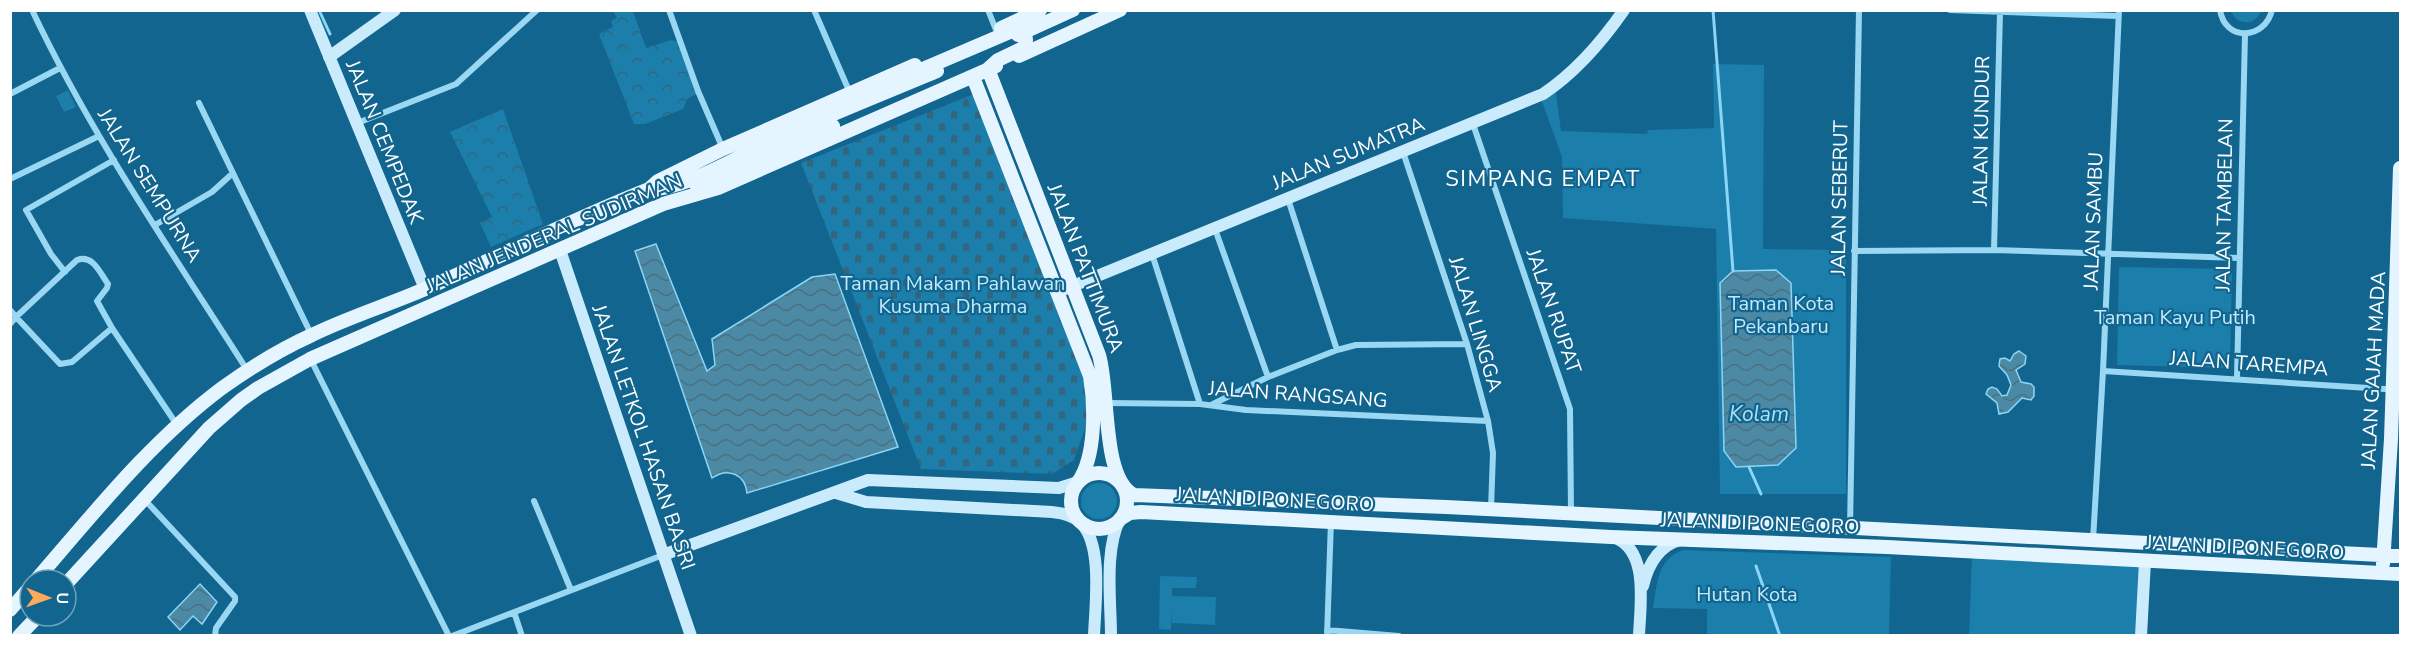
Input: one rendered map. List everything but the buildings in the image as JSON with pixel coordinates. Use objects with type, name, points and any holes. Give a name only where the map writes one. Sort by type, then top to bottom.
[{"type":"main road","name":"JALAN JENDERAL SUDIRMAN","points":[[46,568],[131,471],[177,426],[248,371],[312,334],[425,289],[562,225],[649,189],[658,181],[723,149],[1040,10]]},
{"type":"main road","points":[[663,204],[724,169],[1073,10]]},
{"type":"main road","points":[[649,189],[665,190],[724,169],[972,69],[1102,10]]},
{"type":"main road","name":"JALAN JENDERAL SUDIRMAN","points":[[78,571],[209,428],[258,387],[310,358],[663,204],[718,188],[1120,10]]},
{"type":"main road","points":[[908,68],[923,69],[1012,30],[1022,32],[1026,42],[1023,48],[998,60],[988,69]]},
{"type":"main road","name":"JALAN PATTIMURA","points":[[988,69],[1102,364],[1112,463],[1122,486]]},
{"type":"main road","name":"JALAN PATTIMURA","points":[[973,77],[1087,368],[1091,386],[1092,424],[1089,457],[1078,482]]},
{"type":"main road","name":"JALAN GAJAH MADA","points":[[2382,573],[2397,390],[2400,168]]},
{"type":"main road","points":[[1092,474],[1110,475],[1122,486],[1126,503],[1120,519],[1108,528],[1100,529],[1092,528],[1081,522],[1073,512],[1071,505],[1078,482],[1092,474]]},
{"type":"main road","name":"JALAN DIPONEGORO","points":[[1122,486],[1128,492],[1142,496],[1446,507],[2400,556]]},
{"type":"main road","points":[[1445,526],[1446,507]]},
{"type":"main road","name":"JALAN DIPONEGORO","points":[[1120,519],[1130,513],[1141,512],[1445,526],[1611,537],[2400,574]]},
{"type":"main road","points":[[2010,554],[2011,537]]},
{"type":"street","name":"JALAN SEMPURNA","points":[[32,10],[60,69],[99,136],[248,371]]},
{"type":"street","name":"JALAN CEMPEDAK","points":[[310,10],[425,289]]},
{"type":"street","points":[[329,57],[395,10]]},
{"type":"street","points":[[356,124],[456,84],[537,10]]},
{"type":"street","points":[[669,10],[698,91],[723,149]]},
{"type":"street","points":[[814,10],[850,93]]},
{"type":"street","points":[[988,10],[996,30]]},
{"type":"street","name":"JALAN SUMATRA","points":[[1058,292],[1543,94],[1560,82],[1600,44],[1624,10]]},
{"type":"street","name":"JALAN SEBERUT","points":[[1850,529],[1859,10]]},
{"type":"street","points":[[1950,10],[2118,13]]},
{"type":"street","points":[[2220,10],[2229,28],[2245,34],[2262,28],[2268,21],[2272,10]]},
{"type":"street","name":"JALAN KUNDUR","points":[[1995,250],[2000,12]]},
{"type":"street","name":"JALAN SAMBU","points":[[2093,541],[2103,371],[2118,13]]},
{"type":"street","name":"JALAN TAMBELAN","points":[[2237,378],[2245,34]]},
{"type":"street","points":[[10,94],[60,69]]},
{"type":"street","points":[[199,103],[312,334]]},
{"type":"street","name":"JALAN RUPAT","points":[[1473,124],[1570,409],[1571,514]]},
{"type":"street","points":[[10,179],[99,136]]},
{"type":"street","name":"JALAN LINGGA","points":[[1402,152],[1467,344],[1488,421],[1493,453],[1491,510]]},
{"type":"street","points":[[65,272],[46,247],[26,210],[114,160]]},
{"type":"street","points":[[155,225],[212,192],[233,173]]},
{"type":"street","points":[[1288,199],[1337,350]]},
{"type":"street","points":[[1215,229],[1268,377]]},
{"type":"street","name":"JALAN LETKOL HASAN BASRI","points":[[560,250],[692,636]]},
{"type":"street","points":[[1854,251],[1995,250],[2239,258]]},
{"type":"street","points":[[1152,254],[1200,404]]},
{"type":"street","points":[[10,324],[77,260],[83,258],[90,260],[108,284],[97,301],[112,328],[177,426]]},
{"type":"street","points":[[10,310],[60,364],[72,362],[112,328]]},
{"type":"street","points":[[1213,405],[1268,377],[1356,345],[1467,344]]},
{"type":"street","points":[[310,358],[450,636],[868,480],[1059,488],[1078,482]]},
{"type":"street","name":"JALAN TAREMPA","points":[[2103,371],[2397,390]]},
{"type":"street","name":"JALAN RANGSANG","points":[[1107,403],[1200,404],[1246,410],[1488,421]]},
{"type":"street","points":[[836,493],[866,502],[1052,512],[1068,515],[1081,522],[1090,539],[1094,555],[1094,636]]},
{"type":"street","points":[[144,499],[235,597],[235,601],[216,628],[215,636]]},
{"type":"street","points":[[534,501],[571,590]]},
{"type":"street","points":[[1111,636],[1111,553],[1114,533],[1120,519]]},
{"type":"street","points":[[1331,521],[1327,633],[1399,636]]},
{"type":"street","points":[[1611,537],[1626,544],[1635,557],[1640,575],[1639,636]]},
{"type":"street","points":[[1641,596],[1646,576],[1658,552],[1666,545],[1682,539]]},
{"type":"street","points":[[2141,636],[2145,561]]},
{"type":"street","points":[[514,612],[522,636]]},
{"type":"green space","points":[[2231,10],[2261,11],[2250,22],[2242,22],[2234,16]]},
{"type":"green space","points":[[613,11],[633,11],[646,48],[671,40],[679,42],[697,94],[688,98],[683,109],[645,124],[634,124],[599,34],[613,27],[611,21],[617,18]]},
{"type":"green space","name":"Taman Kota Pekanbaru","points":[[1713,64],[1764,65],[1763,249],[1846,250],[1846,494],[1720,494],[1716,229],[1563,218],[1562,157],[1540,96],[1555,87],[1561,131],[1647,134],[1648,130],[1714,128]]},
{"type":"green space","points":[[68,90],[76,107],[64,112],[56,96]]},
{"type":"green space","name":"Taman Makam Pahlawan Kusuma Dharma","points":[[974,94],[1083,371],[1087,423],[1074,460],[1052,474],[921,469],[801,163]]},
{"type":"green space","points":[[503,109],[543,224],[491,247],[480,223],[492,217],[450,132]]},
{"type":"green space","name":"Taman Kayu Putih","points":[[2119,267],[2232,269],[2230,368],[2117,365]]},
{"type":"green space","points":[[1099,483],[1112,488],[1117,501],[1112,514],[1099,519],[1086,514],[1081,501],[1086,488]]},
{"type":"green space","name":"Hutan Kota","points":[[1683,550],[1891,557],[1889,635],[1707,635],[1707,609],[1653,608],[1657,581],[1663,566],[1674,554]]},
{"type":"green space","points":[[1972,552],[2145,562],[2141,635],[1969,636]]},
{"type":"green space","points":[[1160,576],[1197,577],[1196,588],[1172,588],[1172,596],[1216,597],[1215,625],[1172,623],[1172,608],[1171,630],[1159,629]]},
{"type":"water","points":[[656,244],[707,371],[715,365],[712,339],[812,277],[835,274],[898,447],[747,493],[743,481],[735,474],[724,473],[712,478],[635,251]]},
{"type":"water","name":"Kolam","points":[[1776,270],[1791,283],[1796,448],[1778,465],[1736,467],[1724,451],[1720,283],[1733,271]]},
{"type":"water","points":[[2019,351],[2026,356],[2025,364],[2016,370],[2021,382],[2034,387],[2034,396],[2031,400],[2022,398],[2008,412],[1999,414],[1997,403],[1986,394],[1992,387],[1997,389],[2002,396],[2007,395],[2011,385],[2007,375],[1999,366],[2000,359],[2005,358],[2010,361]]},
{"type":"water","points":[[200,584],[217,602],[202,624],[193,616],[180,630],[168,617]]},
{"type":"waterway","points":[[319,10],[330,34]]},
{"type":"waterway","points":[[1713,10],[1733,271]]},
{"type":"waterway","points":[[1749,467],[1761,494]]},
{"type":"waterway","points":[[1756,566],[1780,636]]},
{"type":"district","name":"SIMPANG EMPAT","points":[[1543,178]]}]
